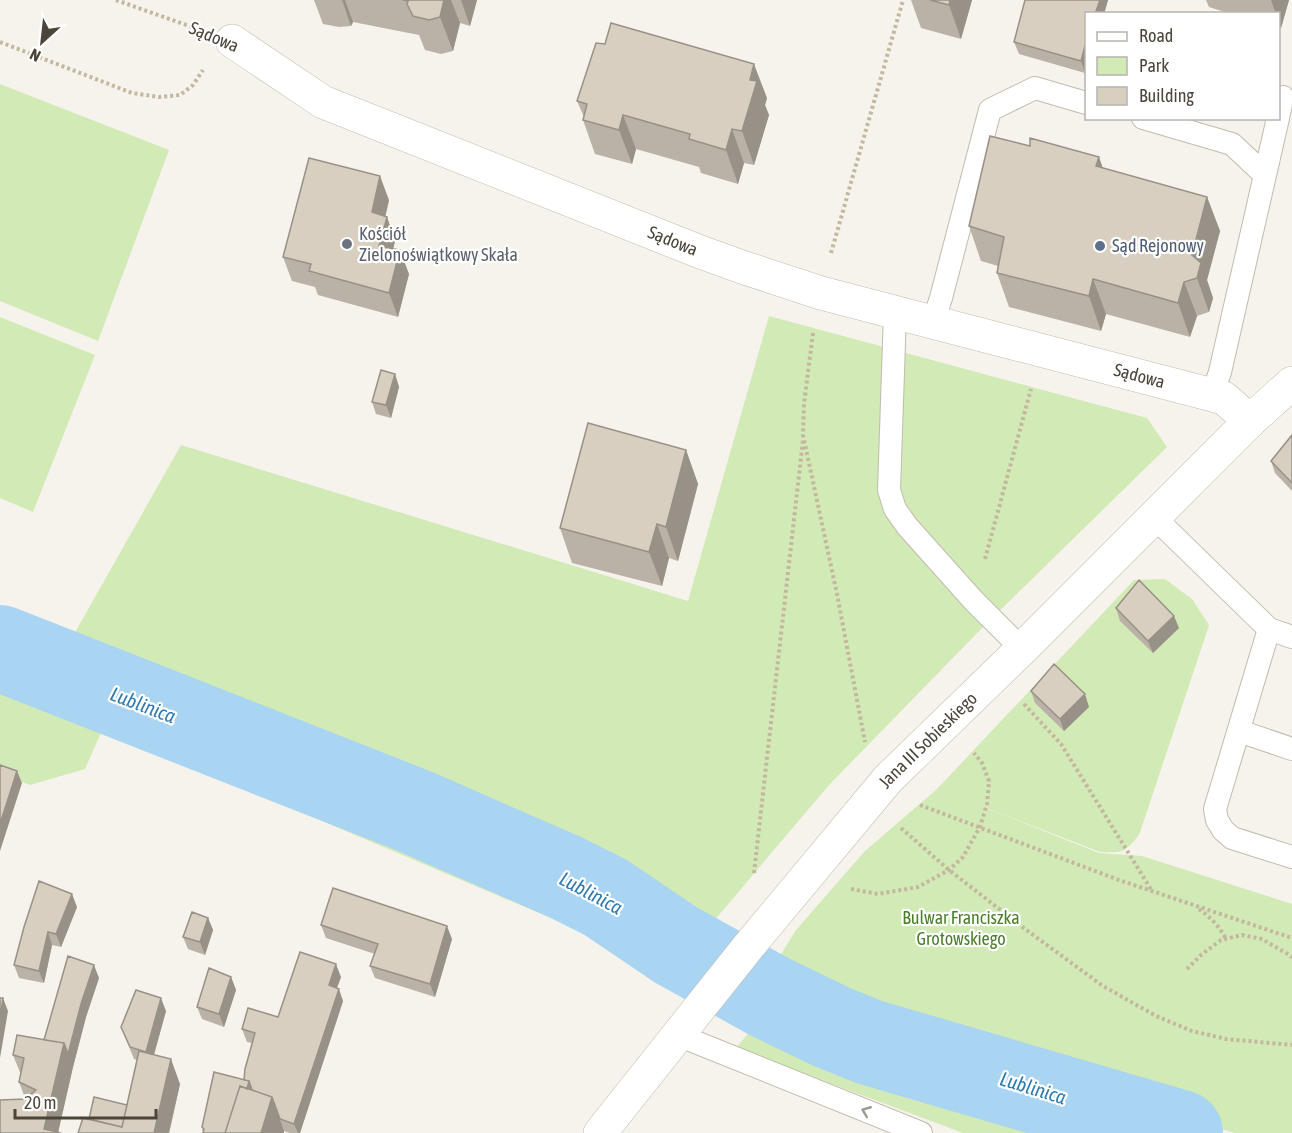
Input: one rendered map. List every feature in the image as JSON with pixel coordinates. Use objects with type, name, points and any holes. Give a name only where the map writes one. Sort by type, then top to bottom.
[{"type":"street","name":"Sądowa","points":[[224,38],[306,92],[336,108],[704,253],[821,293],[1224,398],[1250,422]]},
{"type":"street","name":"Jana III Sobieskiego","points":[[600,1133],[748,947],[888,779],[1292,383]]},
{"type":"lane","points":[[933,322],[990,110],[1035,88],[1085,103]]},
{"type":"lane","points":[[1150,120],[1232,144],[1265,175]]},
{"type":"lane","points":[[1212,395],[1220,372],[1278,120]]},
{"type":"lane","points":[[895,313],[889,490],[895,509],[907,526],[974,600],[1022,649]]},
{"type":"lane","points":[[1154,517],[1269,629],[1292,637]]},
{"type":"lane","points":[[1269,629],[1215,809],[1217,820],[1232,838],[1292,857]]},
{"type":"lane","points":[[1239,731],[1292,749]]},
{"type":"lane","points":[[678,1035],[921,1133]]},
{"type":"path","name":"Sądowa","points":[[116,0],[224,38]]},
{"type":"path","points":[[754,874],[814,325],[828,262],[903,0]]},
{"type":"path","points":[[0,42],[132,93],[159,98],[180,95],[193,86],[224,38]]},
{"type":"path","points":[[974,600],[1032,388]]},
{"type":"path","points":[[803,435],[837,594],[866,749]]},
{"type":"path","points":[[1023,703],[1061,744],[1152,892]]},
{"type":"path","points":[[842,887],[878,894],[918,887],[949,870],[963,857],[980,827],[987,804],[989,781],[982,763],[972,749]]},
{"type":"path","points":[[871,800],[949,870],[1103,986],[1156,1016],[1191,1031],[1226,1039],[1292,1045]]},
{"type":"path","points":[[912,802],[1152,892],[1292,938]]},
{"type":"path","points":[[1196,906],[1208,916],[1226,939]]},
{"type":"path","points":[[1187,969],[1221,940],[1242,935],[1262,939],[1292,958]]},
{"type":"green space","points":[[0,84],[169,150],[98,341],[0,301]]},
{"type":"green space","points":[[769,316],[1147,418],[1167,447],[986,624],[829,785],[696,942],[602,879],[421,803],[60,659],[181,445],[688,601]]},
{"type":"green space","points":[[0,317],[95,355],[33,512],[0,498]]},
{"type":"green space","name":"Bulwar Franciszka Grotowskiego","points":[[1165,579],[1192,599],[1209,625],[1139,835],[1134,841],[1122,851],[1100,852],[973,803],[1099,853],[1142,856],[1292,904],[1292,1133],[1235,1133],[844,1018],[780,981],[781,954],[796,930],[865,851],[937,789],[1134,580]]},
{"type":"green space","points":[[0,665],[356,804],[590,902],[679,959],[671,969],[103,728],[85,769],[30,785],[0,773]]},
{"type":"green space","points":[[763,1016],[847,1053],[1121,1133],[963,1133],[736,1048]]},
{"type":"building","points":[[403,0],[444,0],[440,17],[429,20],[413,16],[407,4],[408,1]]},
{"type":"building","points":[[930,0],[950,0],[949,5]]},
{"type":"building","points":[[1025,0],[1100,0],[1096,12],[1085,12],[1085,46],[1081,61],[1014,42]]},
{"type":"building","points":[[611,23],[754,64],[750,80],[757,81],[742,131],[732,129],[726,150],[689,139],[690,134],[623,115],[619,130],[583,120],[587,104],[577,101],[596,43],[605,44]]},
{"type":"building","name":"Sąd Rejonowy","points":[[990,136],[1030,146],[1030,138],[1099,157],[1096,166],[1207,197],[1192,255],[1201,263],[1197,278],[1184,282],[1178,303],[1093,279],[1089,296],[997,273],[1004,237],[969,226]]},
{"type":"building","points":[[309,158],[380,176],[372,212],[387,217],[379,246],[400,250],[389,293],[309,271],[311,264],[283,257]]},
{"type":"building","points":[[381,370],[395,374],[386,405],[372,402]]},
{"type":"building","points":[[588,423],[686,450],[666,527],[657,524],[649,552],[560,528]]},
{"type":"building","points":[[1292,435],[1292,483],[1271,461]]},
{"type":"building","points":[[1139,580],[1174,616],[1148,641],[1116,608]]},
{"type":"building","points":[[1054,664],[1085,694],[1060,719],[1031,691]]},
{"type":"building","points":[[0,765],[17,771],[0,824]]},
{"type":"building","points":[[39,881],[72,894],[56,934],[48,932],[39,971],[14,965]]},
{"type":"building","points":[[333,888],[447,926],[430,984],[370,966],[378,944],[321,925]]},
{"type":"building","points":[[192,912],[208,918],[200,942],[183,937]]},
{"type":"building","points":[[300,952],[336,964],[329,985],[339,989],[294,1124],[280,1119],[272,1097],[252,1090],[249,1081],[244,1080],[255,1033],[242,1029],[248,1008],[278,1017]]},
{"type":"building","points":[[68,956],[94,965],[68,1054],[64,1043],[44,1040]]},
{"type":"building","points":[[209,968],[231,977],[219,1014],[197,1007]]},
{"type":"building","points":[[136,990],[161,998],[146,1052],[130,1047],[121,1027]]},
{"type":"building","points":[[0,998],[3,998],[0,1019]]},
{"type":"building","points":[[17,1035],[64,1043],[44,1129],[61,1133],[0,1133],[0,1100],[25,1099],[36,1090],[19,1082],[24,1058],[13,1055]]},
{"type":"building","points":[[139,1051],[171,1059],[154,1133],[78,1133],[83,1118],[122,1127]]},
{"type":"building","points":[[214,1072],[249,1081],[247,1089],[240,1086],[225,1133],[203,1133],[202,1127]]},
{"type":"building","points":[[240,1086],[272,1097],[261,1133],[225,1133]]},
{"type":"building","points":[[94,1097],[127,1105],[122,1127],[89,1119]]},
{"type":"waterway","name":"Lublinica","points":[[0,648],[414,811],[567,878],[605,897],[676,945],[770,997],[832,1027],[869,1042],[1180,1133]]},
{"type":"place","name":"Kościół Zielonoświątkowy Skała","points":[[347,244]]},
{"type":"place","name":"Sąd Rejonowy","points":[[1100,246]]}]
